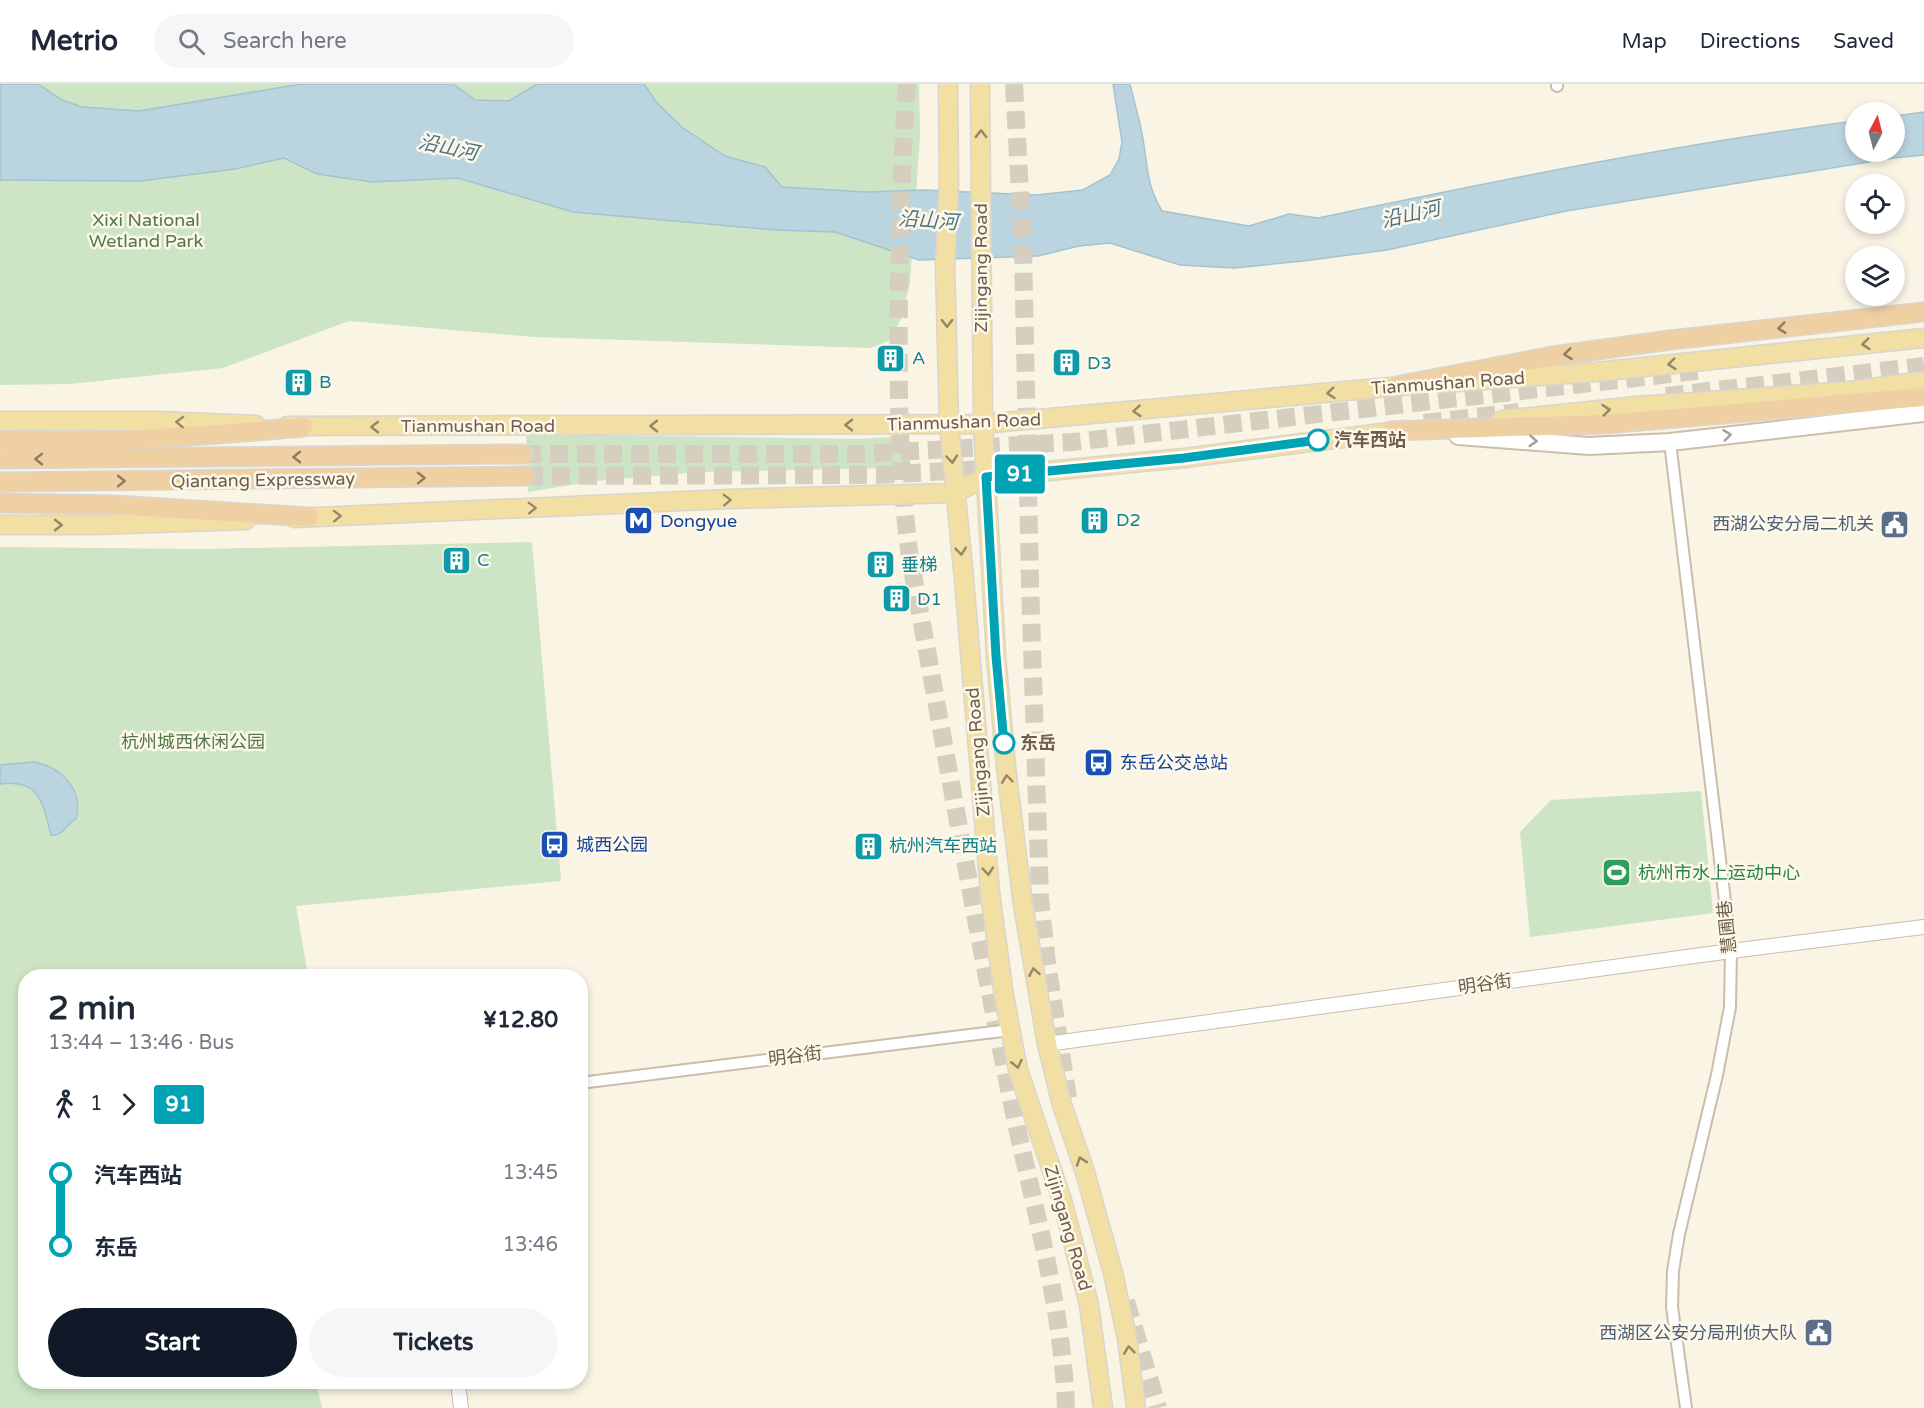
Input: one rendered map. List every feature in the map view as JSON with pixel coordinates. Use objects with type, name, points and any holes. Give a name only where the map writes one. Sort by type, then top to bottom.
[{"type":"highway","points":[[1396,387],[1565,354],[1924,312]]},
{"type":"highway","points":[[1391,431],[1605,424],[1924,397]]},
{"type":"highway","points":[[0,440],[62,442],[201,436],[303,427]]},
{"type":"highway","name":"Qiantang Expressway","points":[[0,459],[523,454]]},
{"type":"highway","name":"Qiantang Expressway","points":[[0,482],[525,476]]},
{"type":"highway","points":[[0,503],[114,505],[309,517]]},
{"type":"main road","name":"Zijingang Road","points":[[948,84],[949,183],[945,265],[949,425],[990,893],[1004,996],[1018,1070],[1063,1203],[1089,1305],[1103,1408]]},
{"type":"main road","name":"Zijingang Road","points":[[980,84],[983,424],[996,656],[1006,767],[1023,905],[1047,1044],[1062,1105],[1113,1274],[1127,1338],[1136,1408]]},
{"type":"main road","name":"Tianmushan Road","points":[[0,421],[159,421],[303,427],[983,424],[1396,387],[1596,372],[1924,338]]},
{"type":"main road","points":[[0,525],[94,525],[729,499],[956,493],[986,477],[1184,458],[1391,431],[1637,406],[1850,391],[1924,381]]},
{"type":"main road","points":[[1391,431],[1589,446],[1670,441],[1924,412]]},
{"type":"street","name":"慧圃巷","points":[[1670,441],[1731,951],[1730,1006],[1717,1075],[1679,1234],[1674,1271],[1672,1307],[1686,1408]]},
{"type":"street","name":"明谷街","points":[[1047,1044],[1924,927]]},
{"type":"street","name":"明谷街","points":[[588,1082],[1010,1029]]},
{"type":"street","points":[[459,1389],[461,1408]]},
{"type":"green space","name":"Xixi National Wetland Park","points":[[0,84],[919,84],[920,136],[910,283],[901,319],[889,341],[870,348],[534,337],[349,321],[223,368],[69,384],[0,385]]},
{"type":"green space","points":[[526,436],[858,439],[893,437],[905,440],[910,456],[908,466],[894,468],[700,472],[596,481],[528,492]]},
{"type":"green space","name":"杭州城西休闲公园","points":[[532,542],[561,881],[296,906],[307,969],[18,969],[18,1389],[318,1389],[322,1408],[0,1408],[0,547],[203,549]]},
{"type":"green space","name":"杭州市水上运动中心","points":[[1701,791],[1713,913],[1530,937],[1520,832],[1551,800]]},
{"type":"water","name":"沿山河","points":[[0,84],[38,84],[62,100],[82,107],[139,111],[302,84],[453,84],[475,100],[509,101],[537,84],[644,84],[657,103],[683,128],[725,156],[765,167],[782,187],[866,192],[923,190],[1036,195],[1083,190],[1110,175],[1119,159],[1122,142],[1113,84],[1130,84],[1142,132],[1150,184],[1162,211],[1249,226],[1289,214],[1318,218],[1653,152],[1845,122],[1845,162],[1868,162],[1566,211],[1387,250],[1234,268],[1180,265],[1110,243],[1079,246],[1038,256],[919,260],[835,232],[776,230],[573,212],[458,178],[372,182],[317,174],[284,158],[235,169],[140,181],[0,180]]},
{"type":"water","points":[[1924,112],[1924,155],[1905,157],[1905,115]]},
{"type":"water","points":[[34,762],[61,774],[68,781],[77,798],[76,819],[59,834],[51,835],[42,804],[32,789],[13,783],[0,784],[0,765]]},
{"type":"tunnel","points":[[907,84],[901,212],[899,356],[901,457],[910,558],[994,1014],[1051,1283],[1058,1324],[1066,1408]]},
{"type":"tunnel","points":[[1014,84],[1023,248],[1040,899],[1047,963],[1068,1098]]},
{"type":"tunnel","points":[[1666,396],[1924,366]]},
{"type":"tunnel","points":[[523,454],[862,454],[1073,442],[1705,370]]},
{"type":"tunnel","points":[[1424,423],[1519,412]]},
{"type":"tunnel","points":[[525,476],[878,475],[1000,468]]},
{"type":"tunnel","points":[[1126,1301],[1158,1408]]},
{"type":"bus line","name":"91","points":[[1004,743],[996,656],[986,477],[1184,458],[1318,440]]},
{"type":"place","name":"A","points":[[891,358]]},
{"type":"place","name":"D3","points":[[1066,363]]},
{"type":"place","name":"B","points":[[298,382]]},
{"type":"place","name":"汽车西站","points":[[1318,440]]},
{"type":"place","name":"D2","points":[[1095,520]]},
{"type":"place","name":"Dongyue","points":[[639,521]]},
{"type":"place","name":"西湖公安分局二机关","points":[[1895,524]]},
{"type":"place","name":"C","points":[[456,560]]},
{"type":"place","name":"垂梯","points":[[880,565]]},
{"type":"place","name":"D1","points":[[896,599]]},
{"type":"place","name":"东岳","points":[[1004,743]]},
{"type":"place","name":"东岳公交总站","points":[[1099,763]]},
{"type":"place","name":"城西公园","points":[[555,845]]},
{"type":"place","name":"杭州汽车西站","points":[[868,846]]},
{"type":"place","name":"杭州市水上运动中心","points":[[1617,873]]},
{"type":"place","name":"西湖区公安分局刑侦大队","points":[[1818,1333]]}]
